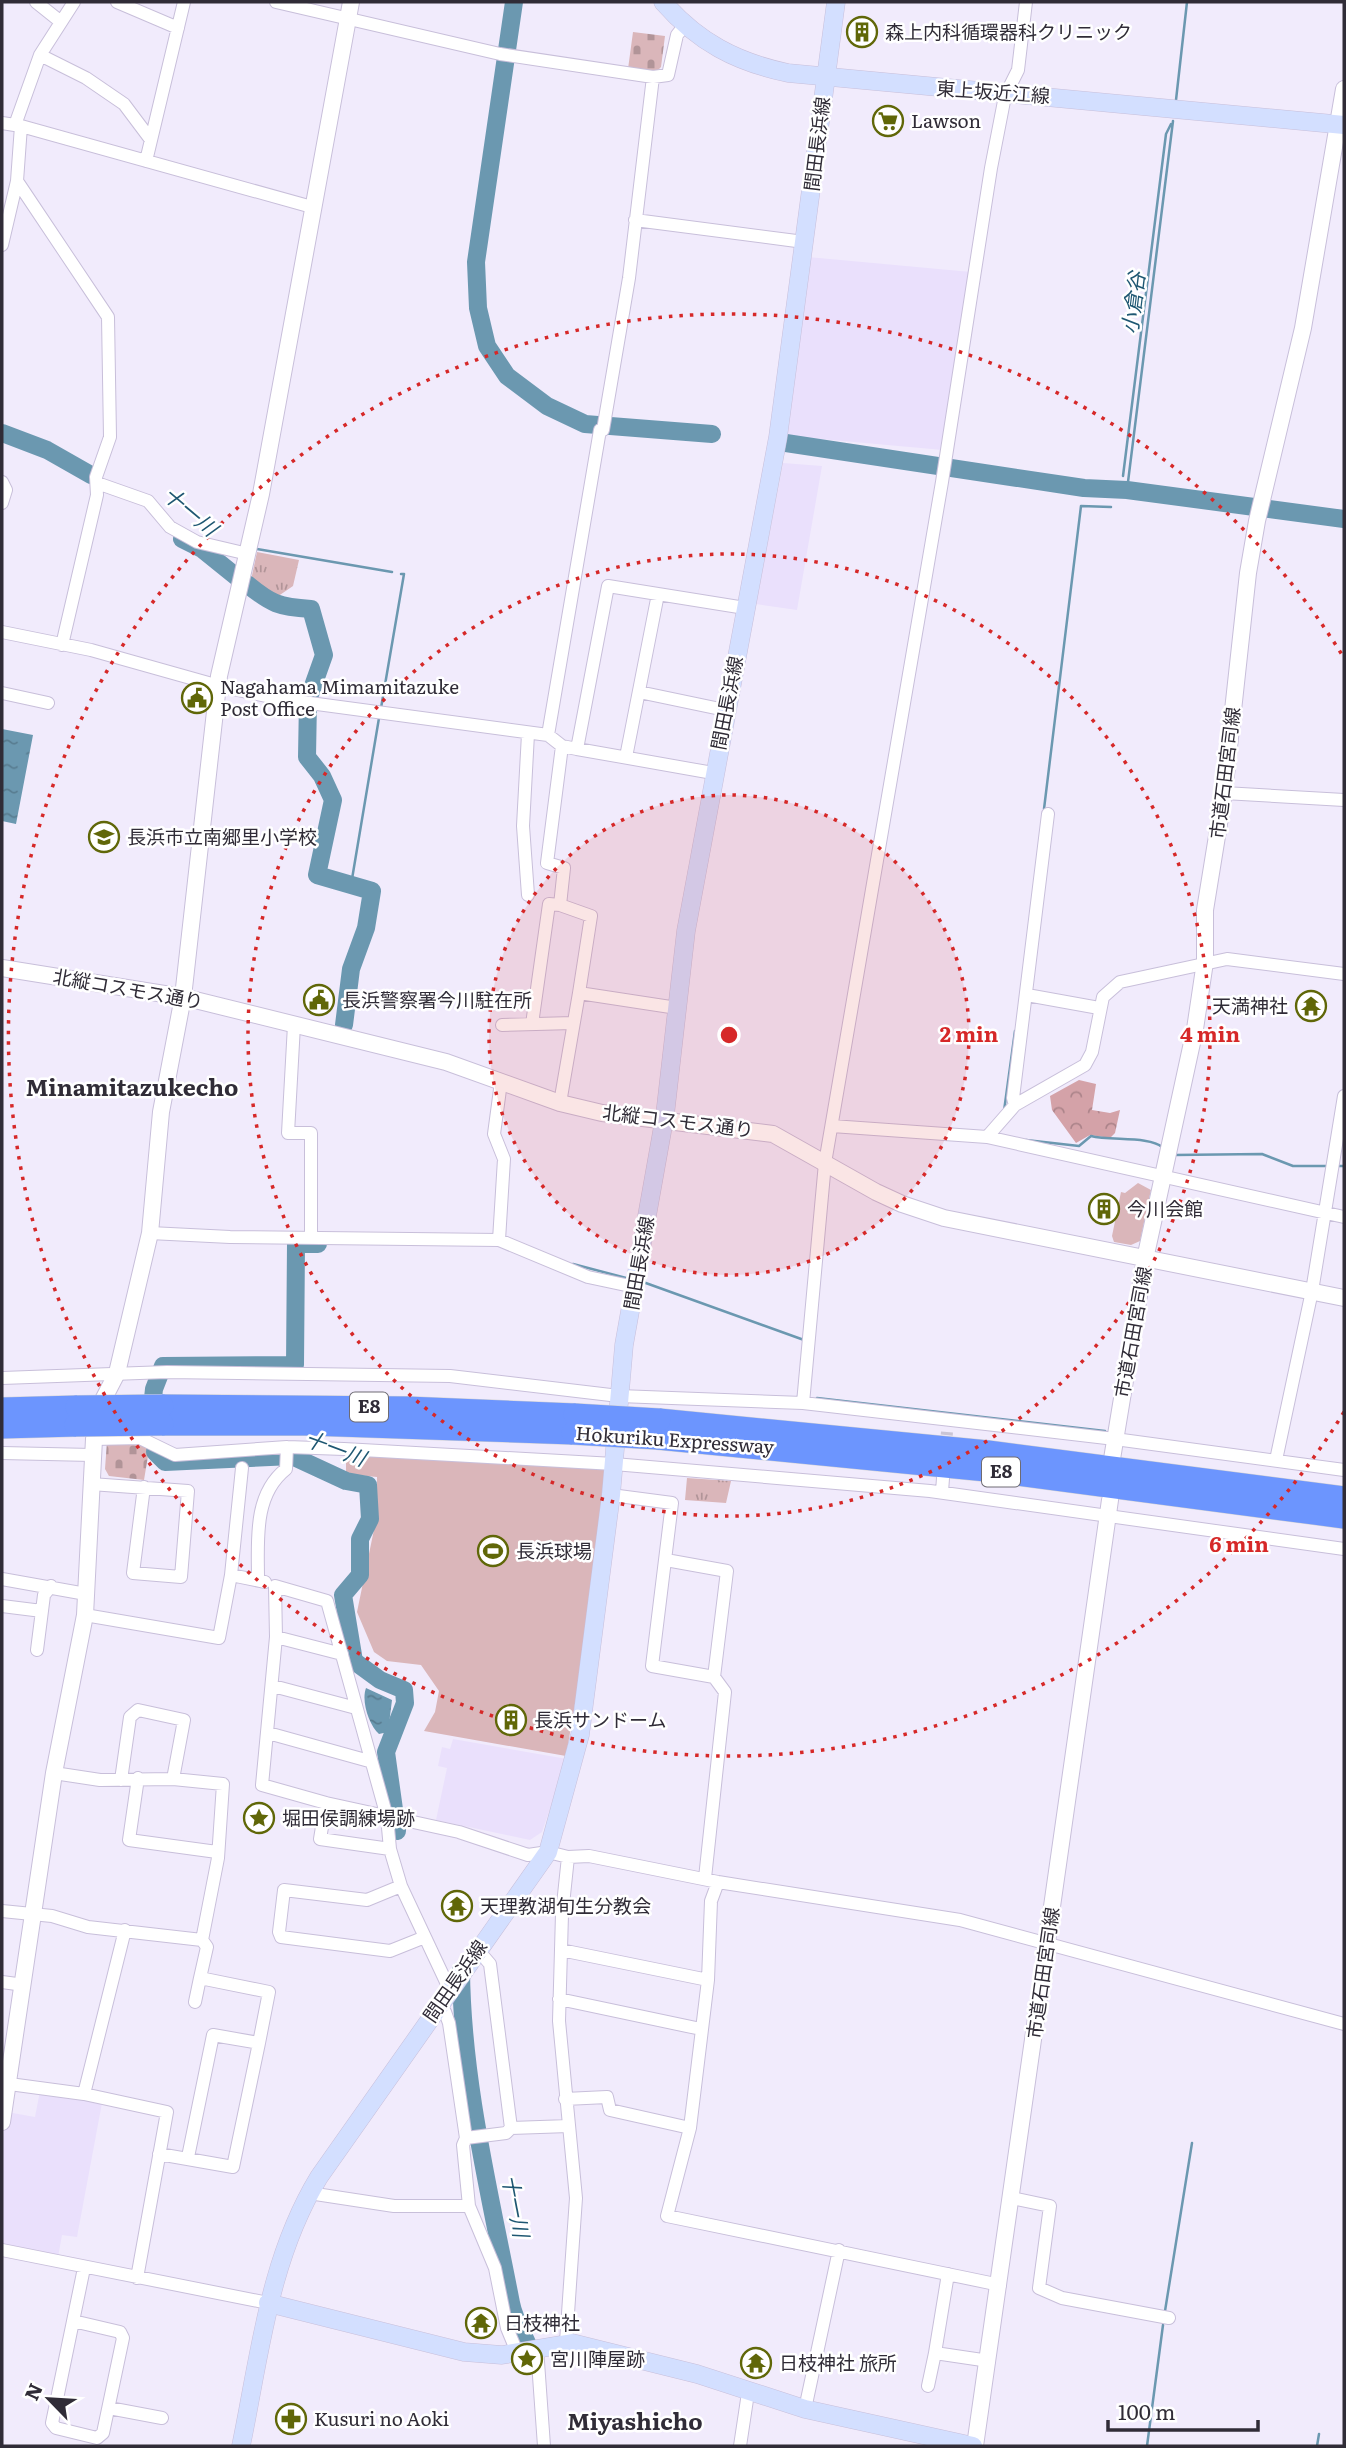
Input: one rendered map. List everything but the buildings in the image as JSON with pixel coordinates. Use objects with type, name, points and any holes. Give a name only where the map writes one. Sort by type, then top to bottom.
[{"type":"highway","name":"Hokuriku Expressway","points":[[2,1409],[85,1432]]},
{"type":"highway","name":"Hokuriku Expressway","points":[[2,1427],[85,1432],[162,1415],[320,1424],[574,1424],[975,1450],[1344,1498]]},
{"type":"highway","name":"Hokuriku Expressway","points":[[658,1429],[1344,1517]]},
{"type":"main road","name":"東上坂近江線","points":[[663,2],[684,26],[744,62],[788,73],[1005,96],[1068,97],[1342,125]]},
{"type":"main road","name":"間田長浜線","points":[[241,2446],[268,2303],[281,2260],[309,2193],[449,1986],[548,1852],[580,1735],[611,1495],[619,1396],[664,1119],[686,931],[713,773],[778,436],[836,2]]},
{"type":"main road","points":[[268,2303],[464,2352],[502,2355],[566,2342],[697,2374],[748,2393],[805,2409],[974,2446]]},
{"type":"street","points":[[36,2],[61,22]]},
{"type":"street","points":[[2,245],[17,181],[18,126],[40,55],[74,2]]},
{"type":"street","points":[[117,2],[178,28]]},
{"type":"street","points":[[146,161],[184,2]]},
{"type":"street","points":[[276,2],[506,55],[653,77],[668,75],[677,35],[684,26]]},
{"type":"street","points":[[2,2122],[5,2083],[35,1914],[54,1773],[85,1615],[91,1484],[85,1432],[117,1373],[149,1233],[161,1112],[183,997],[219,686],[248,554],[351,2]]},
{"type":"street","points":[[803,1403],[825,1163],[1005,96],[1018,70],[1026,2]]},
{"type":"street","points":[[40,55],[86,78],[124,104],[151,140]]},
{"type":"street","points":[[548,735],[629,278],[653,77]]},
{"type":"street","name":"市道石田宮司線","points":[[1112,1459],[1145,1259],[1195,1030],[1205,962],[1205,910],[1224,793],[1248,573],[1259,508],[1303,328],[1342,125],[1344,89]]},
{"type":"street","points":[[2,123],[312,207]]},
{"type":"street","points":[[17,181],[108,317],[110,437],[97,483],[97,495],[62,645]]},
{"type":"street","points":[[635,220],[804,242]]},
{"type":"street","points":[[2,482],[6,490],[2,503]]},
{"type":"street","points":[[97,483],[148,501],[170,527],[197,542],[248,554]]},
{"type":"street","points":[[577,749],[608,586],[745,608]]},
{"type":"street","points":[[626,757],[658,594]]},
{"type":"street","points":[[2,632],[219,686],[307,704],[548,735],[562,746],[713,773]]},
{"type":"street","points":[[2,692],[48,703]]},
{"type":"street","points":[[639,692],[725,710]]},
{"type":"street","points":[[528,734],[523,825],[528,895]]},
{"type":"street","points":[[560,905],[564,867],[547,863],[562,746]]},
{"type":"street","points":[[1224,793],[1344,800]]},
{"type":"street","points":[[1015,1105],[1013,1098],[1048,814]]},
{"type":"street","points":[[531,1024],[549,904],[591,916],[559,1103]]},
{"type":"street","points":[[987,1137],[1015,1105],[1085,1065],[1092,1052],[1100,1008],[1106,992],[1120,982],[1227,959],[1344,974]]},
{"type":"street","name":"北縦コスモス通り","points":[[2,968],[183,997],[446,1062],[559,1103],[602,1113],[773,1133],[902,1205],[934,1215],[1344,1298]]},
{"type":"street","points":[[579,993],[677,1008]]},
{"type":"street","points":[[1027,995],[1100,1008]]},
{"type":"street","points":[[502,1025],[573,1023]]},
{"type":"street","points":[[293,1025],[288,1133],[311,1133],[310,1237]]},
{"type":"street","points":[[499,1240],[504,1159],[494,1134],[501,1082]]},
{"type":"street","points":[[1276,1460],[1312,1291],[1344,1096]]},
{"type":"street","points":[[832,1126],[987,1137],[1344,1217]]},
{"type":"street","points":[[149,1233],[499,1240],[587,1277],[635,1287]]},
{"type":"street","points":[[2,1378],[117,1373],[450,1376],[619,1396],[803,1403],[947,1426],[1115,1439],[1344,1470]]},
{"type":"street","points":[[2,1453],[85,1432],[140,1438],[175,1455],[286,1454],[614,1464],[942,1492],[1108,1518],[1344,1549]]},
{"type":"street","points":[[258,1579],[258,1521],[271,1481],[286,1469],[286,1454]]},
{"type":"street","points":[[85,1615],[219,1638],[231,1575],[242,1468]]},
{"type":"street","points":[[942,1492],[943,1478]]},
{"type":"street","points":[[91,1484],[144,1487],[188,1492],[181,1577],[133,1573],[144,1487]]},
{"type":"street","points":[[611,1495],[672,1503],[652,1666],[714,1677]]},
{"type":"street","name":"市道石田宮司線","points":[[974,2446],[1000,2286],[1110,1500]]},
{"type":"street","points":[[666,1560],[727,1570],[714,1677],[725,1692],[705,1878]]},
{"type":"street","points":[[231,1575],[258,1579],[327,1601],[369,1761],[387,1817],[390,1849],[401,1886],[449,1986]]},
{"type":"street","points":[[2,1579],[86,1594]]},
{"type":"street","points":[[37,1650],[44,1595],[51,1586]]},
{"type":"street","points":[[275,1586],[273,1686],[262,1784],[326,1803],[459,1832],[528,1855],[548,1852],[568,1857],[589,1856],[718,1882],[960,1920],[1344,2025]]},
{"type":"street","points":[[2,1606],[42,1611]]},
{"type":"street","points":[[276,1637],[342,1654]]},
{"type":"street","points":[[273,1686],[356,1707]]},
{"type":"street","points":[[121,1780],[130,1717],[140,1710],[184,1720],[173,1779]]},
{"type":"street","points":[[268,1733],[369,1761]]},
{"type":"street","points":[[54,1773],[121,1780],[138,1778],[219,1782],[224,1786],[217,1852],[202,1940],[207,1947],[195,2002]]},
{"type":"street","points":[[138,1778],[129,1840],[217,1852]]},
{"type":"street","points":[[326,1803],[320,1839],[390,1849]]},
{"type":"street","points":[[566,2342],[576,2198],[565,2099],[559,1999],[568,1857]]},
{"type":"street","points":[[718,1882],[711,1901],[708,1980],[690,2128],[667,2216],[839,2250],[1000,2286]]},
{"type":"street","points":[[401,1886],[367,1900],[284,1890],[279,1932],[281,1937],[390,1951],[425,1937]]},
{"type":"street","points":[[2,1910],[35,1914],[88,1927],[202,1940]]},
{"type":"street","points":[[84,2094],[125,1930]]},
{"type":"street","points":[[561,1950],[708,1980]]},
{"type":"street","points":[[474,1953],[490,1964],[511,2128]]},
{"type":"street","points":[[159,2154],[233,2167],[269,1992],[200,1978]]},
{"type":"street","points":[[2,1982],[23,1984]]},
{"type":"street","points":[[559,1999],[701,2029]]},
{"type":"street","points":[[438,2005],[445,2012],[449,2023],[466,2138],[463,2145],[469,2206],[495,2268],[507,2328],[529,2350],[544,2446]]},
{"type":"street","points":[[188,2157],[214,2035],[259,2043]]},
{"type":"street","points":[[5,2083],[84,2094],[167,2112],[137,2278]]},
{"type":"street","points":[[565,2099],[607,2097],[610,2110],[690,2128]]},
{"type":"street","points":[[466,2138],[506,2133],[511,2128],[569,2126]]},
{"type":"street","points":[[309,2193],[394,2206],[469,2206]]},
{"type":"street","points":[[1012,2198],[1050,2206],[1039,2288],[1062,2298],[1169,2318]]},
{"type":"street","points":[[2,2250],[268,2303]]},
{"type":"street","points":[[805,2409],[839,2250]]},
{"type":"street","points":[[74,2321],[120,2332],[123,2337],[103,2433],[97,2438],[56,2428],[52,2423],[84,2268]]},
{"type":"street","points":[[929,2386],[948,2274]]},
{"type":"street","points":[[935,2353],[989,2361]]},
{"type":"street","points":[[740,2446],[748,2393]]},
{"type":"street","points":[[109,2408],[162,2418]]},
{"type":"shaded area","points":[[808,257],[971,272],[943,450],[787,436]]},
{"type":"shaded area","points":[[783,463],[822,466],[797,610],[756,604]]},
{"type":"shaded area","points":[[453,1739],[567,1759],[542,1832],[530,1840],[436,1820],[447,1768],[438,1766],[442,1747],[450,1749]]},
{"type":"shaded area","points":[[40,2091],[102,2103],[77,2237],[62,2235],[58,2257],[2,2245],[2,2143],[7,2112],[35,2117]]},
{"type":"green space","points":[[633,32],[665,36],[661,67],[655,73],[628,69]]},
{"type":"green space","points":[[257,552],[299,560],[293,586],[274,599],[251,580]]},
{"type":"green space","points":[[1079,1080],[1096,1084],[1092,1110],[1110,1113],[1120,1110],[1115,1133],[1110,1138],[1090,1135],[1076,1143],[1052,1110],[1050,1096]]},
{"type":"green space","points":[[1138,1183],[1151,1190],[1140,1241],[1131,1245],[1114,1242],[1112,1236],[1121,1192],[1125,1193]]},
{"type":"green space","points":[[107,1441],[150,1444],[144,1480],[109,1476],[105,1469]]},
{"type":"green space","points":[[346,1450],[609,1460],[580,1675],[566,1756],[424,1731],[435,1712],[439,1691],[421,1665],[387,1661],[374,1652],[357,1612],[377,1515],[377,1477],[346,1474]]},
{"type":"green space","points":[[687,1478],[731,1481],[726,1503],[685,1500]]},
{"type":"water","points":[[2,729],[33,735],[16,824],[2,821]]},
{"type":"water","points":[[366,1688],[392,1700],[388,1732],[379,1734],[372,1725],[365,1706]]},
{"type":"waterway","points":[[514,2],[476,262],[478,308],[487,346],[507,376],[547,406],[585,424],[712,434]]},
{"type":"waterway","name":"小倉谷","points":[[1176,100],[1187,2]]},
{"type":"waterway","name":"小倉谷","points":[[1127,490],[1173,121]]},
{"type":"waterway","points":[[1123,476],[1166,134],[1171,124]]},
{"type":"waterway","name":"十一川","points":[[2,433],[47,450],[91,475]]},
{"type":"waterway","points":[[786,443],[1084,488],[1127,490],[1344,519]]},
{"type":"waterway","points":[[1044,809],[1081,506],[1111,507]]},
{"type":"waterway","name":"十一川","points":[[182,539],[202,549],[238,578]]},
{"type":"waterway","points":[[257,549],[392,572]]},
{"type":"waterway","points":[[381,708],[404,574],[401,574]]},
{"type":"waterway","name":"十一川","points":[[247,584],[276,603],[311,609],[324,655],[308,700],[307,757],[322,776],[333,800],[317,875],[372,891],[366,928],[351,969],[344,1025]]},
{"type":"waterway","points":[[351,885],[379,718]]},
{"type":"waterway","points":[[1004,1111],[1015,1031]]},
{"type":"waterway","points":[[1026,1140],[1079,1146],[1091,1136],[1149,1141],[1162,1147]]},
{"type":"waterway","points":[[1174,1155],[1262,1154],[1293,1166],[1329,1166]]},
{"type":"waterway","points":[[1335,1166],[1344,1166]]},
{"type":"waterway","name":"十一川","points":[[151,1417],[154,1389],[163,1366],[295,1365],[296,1244],[318,1244]]},
{"type":"waterway","points":[[573,1264],[630,1279]]},
{"type":"waterway","points":[[643,1282],[804,1340]]},
{"type":"waterway","points":[[817,1398],[1105,1431]]},
{"type":"waterway","name":"十一川","points":[[155,1452],[165,1462],[292,1456],[346,1481],[368,1485],[370,1519],[360,1539],[360,1575],[343,1595],[354,1661],[380,1680],[404,1690],[405,1703],[386,1752],[397,1831]]},
{"type":"waterway","name":"十一川","points":[[461,1970],[466,2054],[478,2138],[511,2303],[533,2362]]},
{"type":"waterway","points":[[1165,2311],[1192,2143]]},
{"type":"waterway","points":[[1147,2446],[1163,2325]]},
{"type":"waterway","points":[[1317,2446],[1319,2434]]},
{"type":"tunnel","points":[[945,1453],[947,1432]]},
{"type":"place","name":"森上内科循環器科クリニック","points":[[862,32]]},
{"type":"place","name":"Lawson","points":[[888,121]]},
{"type":"place","name":"Nagahama Mimamitazuke Post Office","points":[[197,698]]},
{"type":"place","name":"長浜市立南郷里小学校","points":[[104,837]]},
{"type":"place","name":"長浜警察署今川駐在所","points":[[319,1000]]},
{"type":"place","name":"天満神社","points":[[1311,1006]]},
{"type":"place","name":"今川会館","points":[[1104,1209]]},
{"type":"place","name":"長浜球場","points":[[493,1551]]},
{"type":"place","name":"長浜サンドーム","points":[[511,1720]]},
{"type":"place","name":"堀田侯調練場跡","points":[[259,1818]]},
{"type":"place","name":"天理教湖旬生分教会","points":[[457,1906]]},
{"type":"place","name":"日枝神社","points":[[481,2323]]},
{"type":"place","name":"宮川陣屋跡","points":[[527,2359]]},
{"type":"place","name":"日枝神社 旅所","points":[[756,2363]]},
{"type":"place","name":"Kusuri no Aoki","points":[[291,2419]]},
{"type":"district","name":"Minamitazukecho","points":[[132,1088]]},
{"type":"district","name":"Miyashicho","points":[[635,2422]]}]
